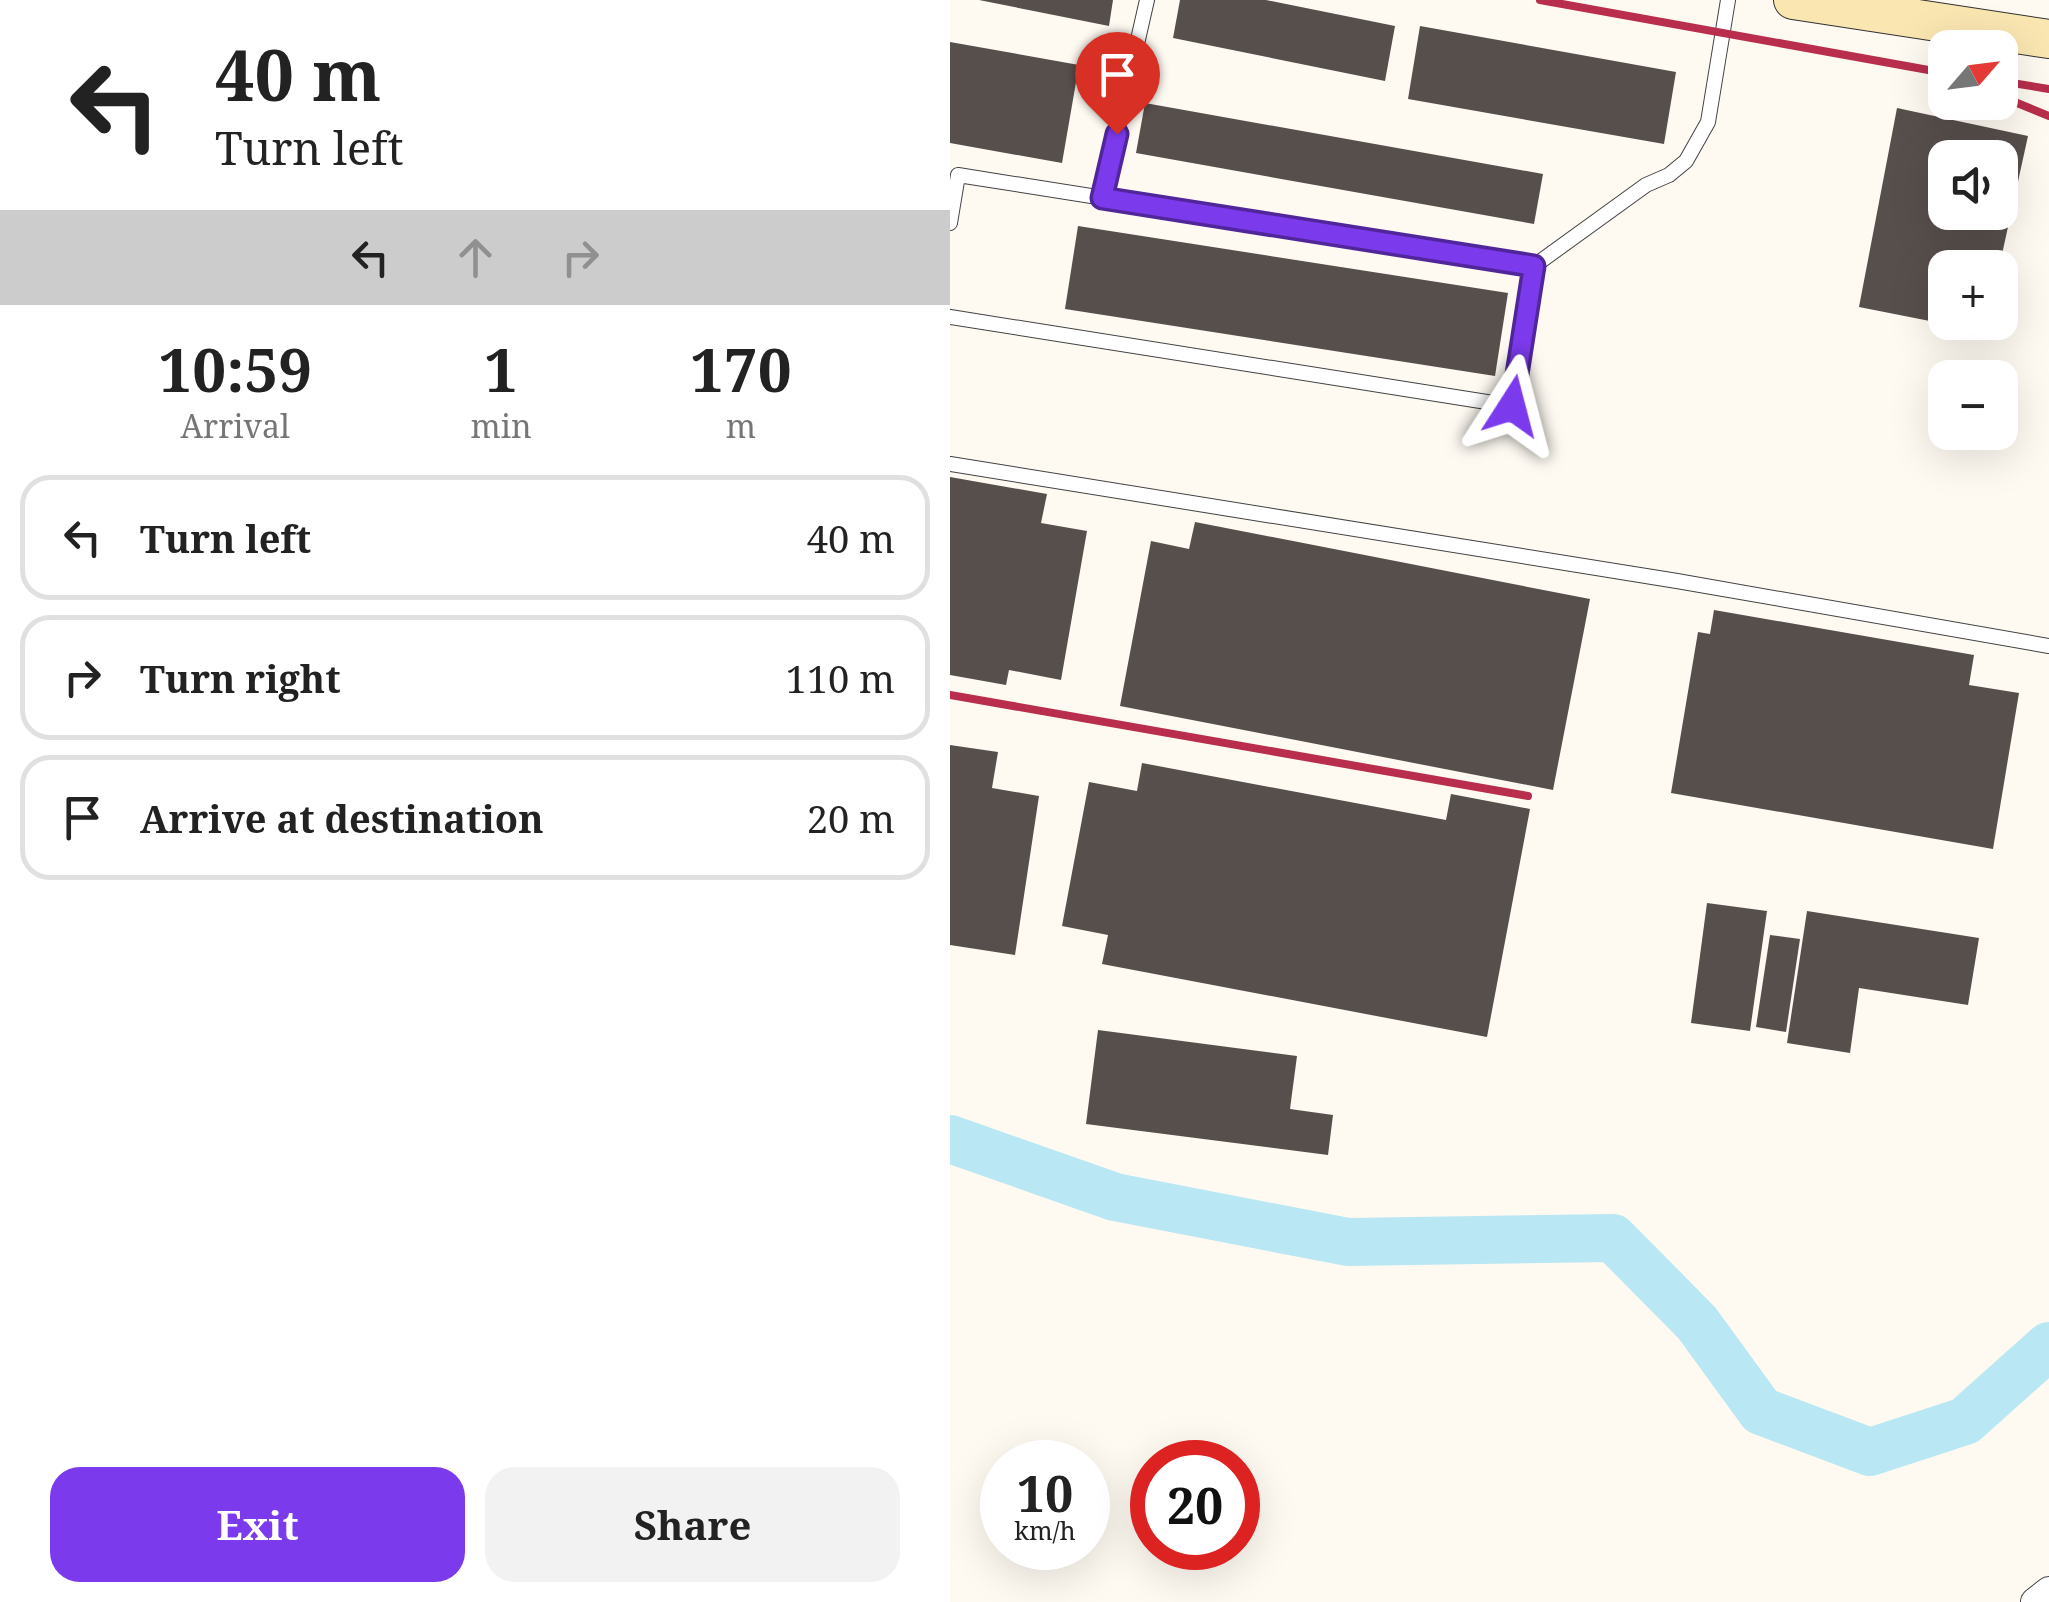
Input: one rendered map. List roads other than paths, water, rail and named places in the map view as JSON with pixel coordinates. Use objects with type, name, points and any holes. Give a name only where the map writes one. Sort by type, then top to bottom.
[{"type":"street","points":[[1793,0],[2049,39]]},
{"type":"street","points":[[2035,1602],[2049,1591]]},
{"type":"lane","points":[[1102,198],[1147,0]]},
{"type":"lane","points":[[950,222],[958,175],[1534,266],[1686,161],[1708,122],[1728,0]]},
{"type":"lane","points":[[950,317],[1512,406],[1534,266]]},
{"type":"lane","points":[[950,464],[1676,581],[2049,646]]},
{"type":"waterway","points":[[950,1139],[1115,1197],[1348,1242],[1613,1238],[1697,1323],[1761,1411],[1870,1452],[1965,1421],[2049,1346]]},
{"type":"railway","points":[[1540,0],[1928,70]]},
{"type":"railway","points":[[2018,84],[2049,89]]},
{"type":"railway","points":[[2018,103],[2049,116]]},
{"type":"railway","points":[[950,695],[1528,796]]}]
